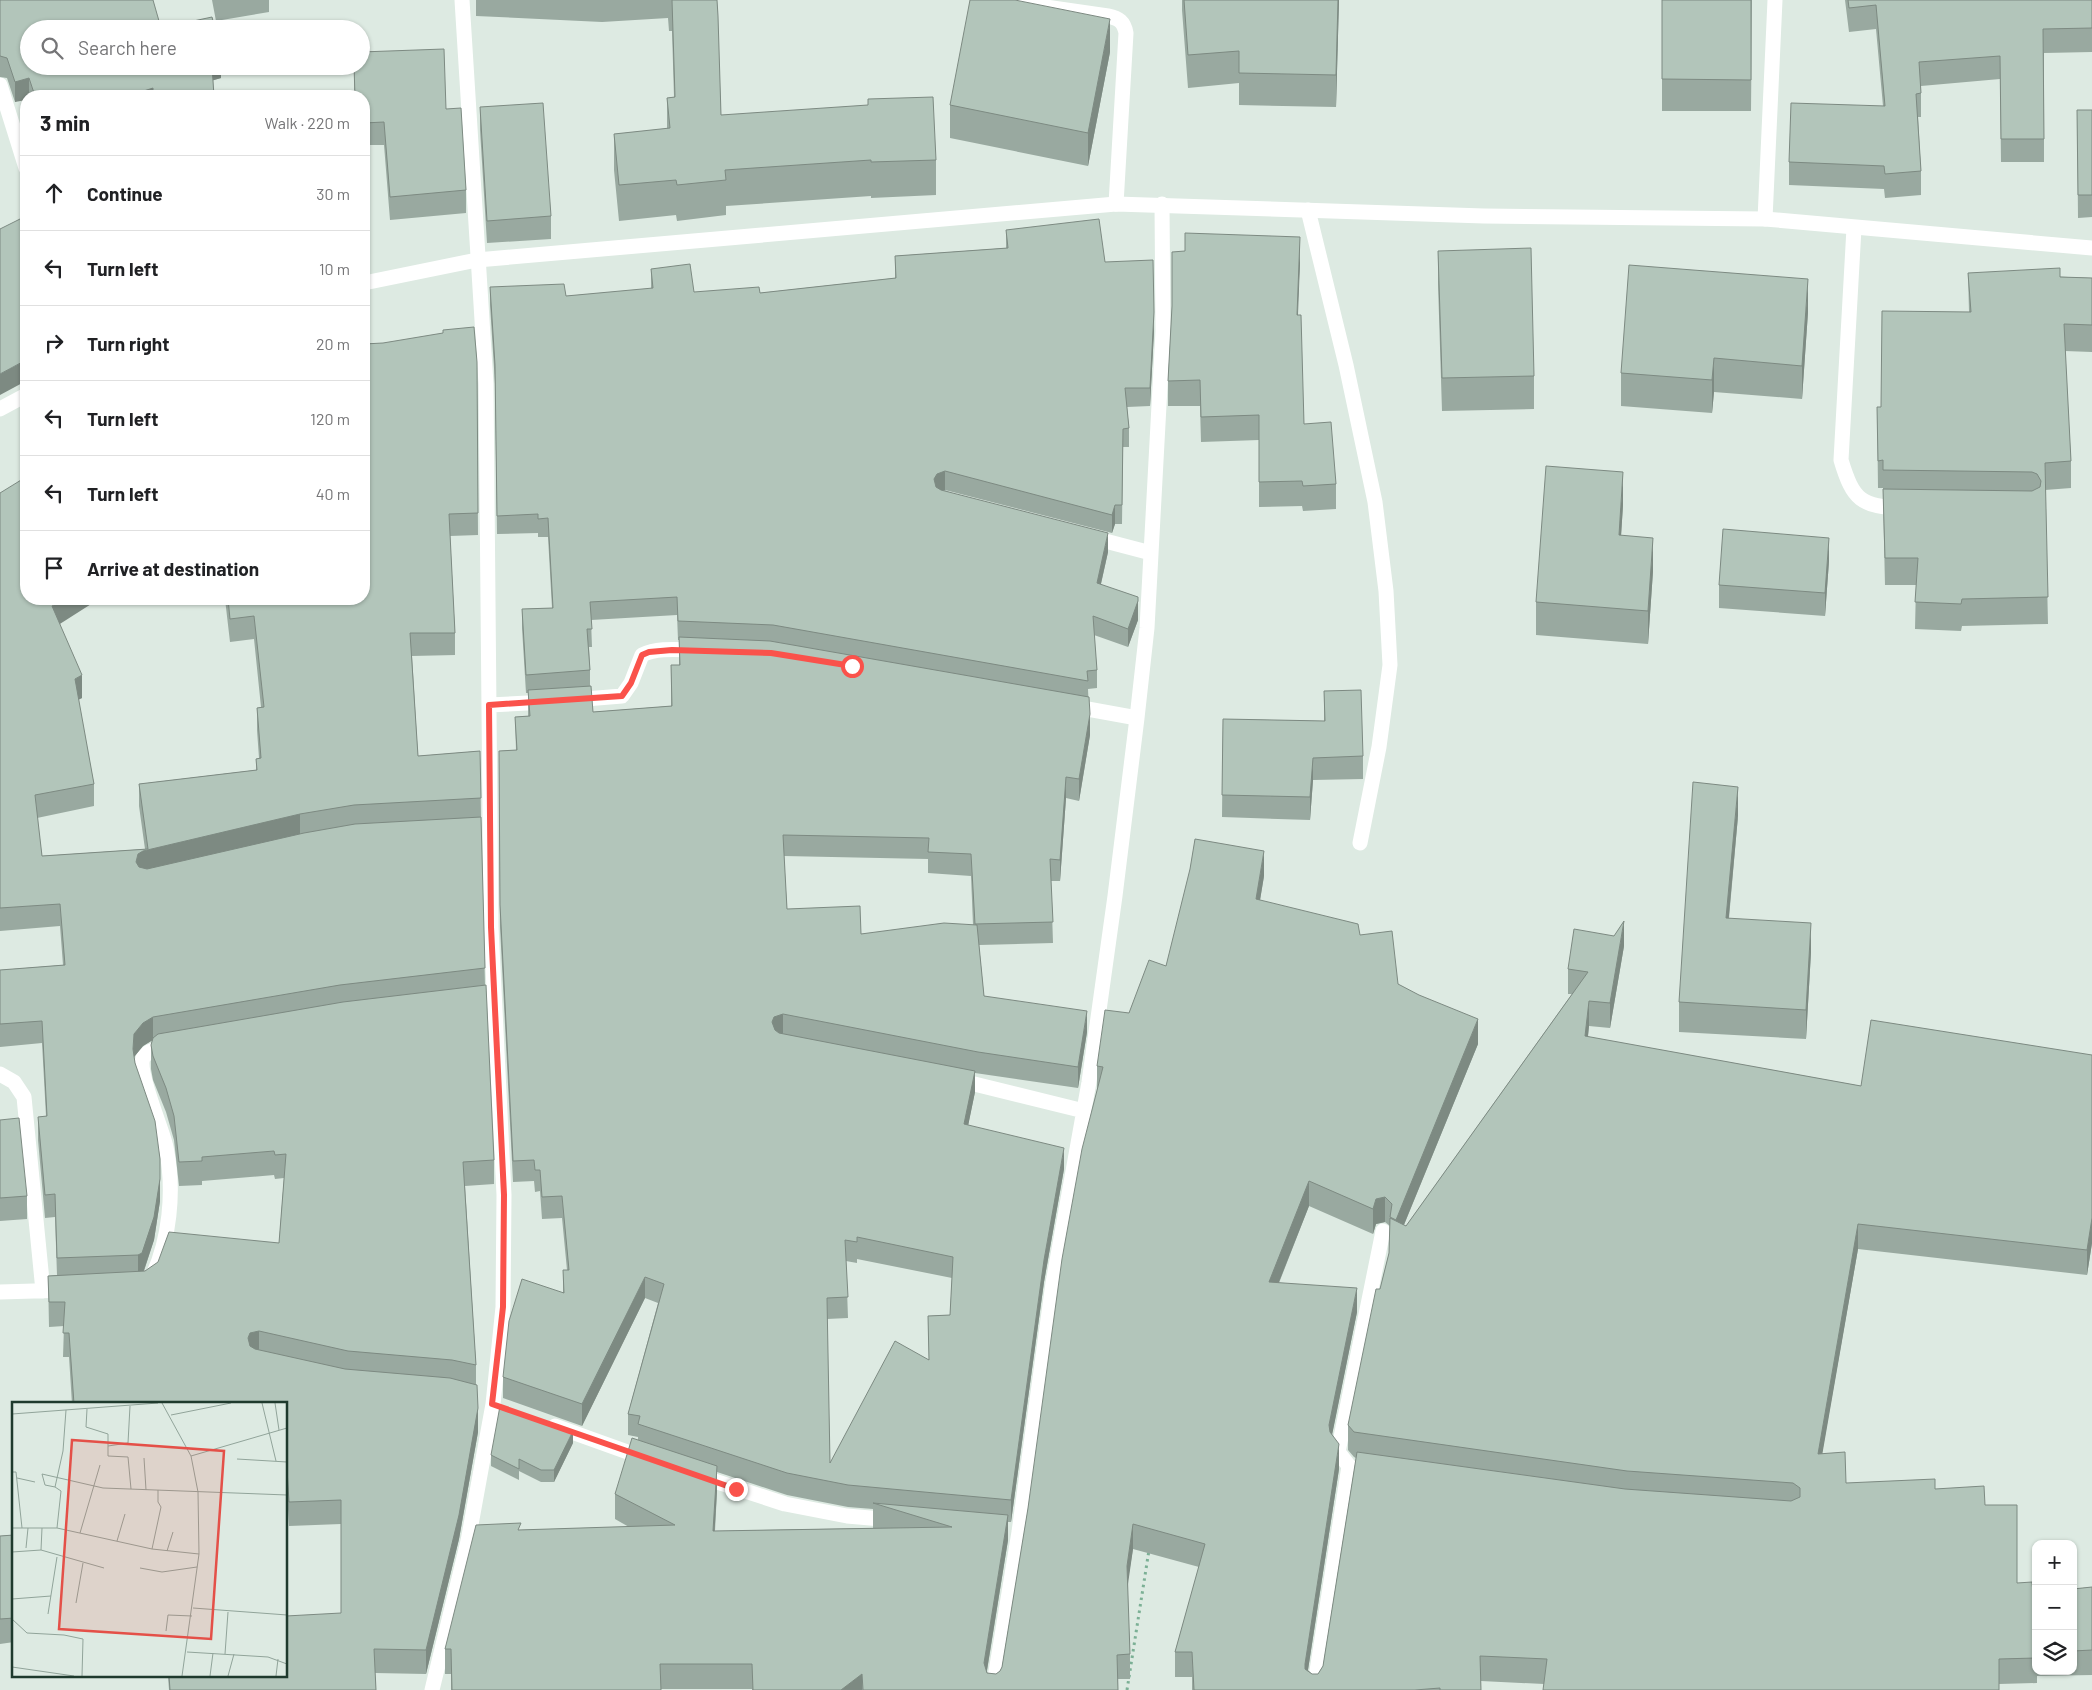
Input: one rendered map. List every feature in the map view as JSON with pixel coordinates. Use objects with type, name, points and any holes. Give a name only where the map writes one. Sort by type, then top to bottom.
[{"type":"street","points":[[432,1690],[468,1541],[488,1402],[498,1362],[503,1298],[504,1195],[491,927],[486,384],[462,0]]},
{"type":"street","points":[[998,0],[1108,16],[1117,18],[1124,24],[1126,33],[1116,204]]},
{"type":"street","points":[[1765,219],[1774,0]]},
{"type":"street","points":[[0,85],[20,149]]},
{"type":"street","points":[[370,282],[477,260],[1116,204],[1504,216],[1765,219],[2092,248]]},
{"type":"street","points":[[993,1690],[1019,1532],[1053,1283],[1084,1111],[1115,896],[1137,718],[1146,628],[1164,331],[1162,204]]},
{"type":"street","points":[[1308,210],[1346,365],[1375,502],[1386,591],[1390,665],[1379,747],[1360,843]]},
{"type":"street","points":[[1854,228],[1841,460],[1852,491],[1863,500],[1877,507],[1916,508]]},
{"type":"street","points":[[0,409],[20,398]]},
{"type":"street","points":[[1076,533],[1151,553]]},
{"type":"street","points":[[489,705],[618,697],[622,696],[631,683],[642,655],[649,652],[672,650],[712,651]]},
{"type":"street","points":[[1058,704],[1137,718]]},
{"type":"street","points":[[471,831],[490,830]]},
{"type":"street","points":[[476,1002],[495,1000]]},
{"type":"street","points":[[141,1287],[150,1282],[168,1225],[170,1182],[166,1147],[160,1121],[143,1078],[142,1068],[144,1058],[148,1053],[182,1044]]},
{"type":"street","points":[[0,1074],[14,1082],[24,1097],[43,1291]]},
{"type":"street","points":[[943,1076],[1084,1111]]},
{"type":"street","points":[[1314,1690],[1354,1467],[1338,1452],[1383,1231]]},
{"type":"street","points":[[0,1292],[82,1289]]},
{"type":"street","points":[[488,1402],[511,1411]]},
{"type":"street","points":[[540,1421],[662,1464]]},
{"type":"street","points":[[680,1470],[785,1504],[847,1516],[908,1522]]},
{"type":"street","points":[[1000,1530],[1019,1532]]},
{"type":"path","points":[[1127,1690],[1150,1545]]},
{"type":"building","points":[[0,0],[153,0],[159,20],[20,20],[20,75],[213,75],[214,90],[153,90],[153,88],[147,90],[33,90],[29,78],[15,82],[7,58],[0,56]]},
{"type":"building","points":[[672,0],[717,0],[721,115],[868,105],[868,99],[933,97],[936,160],[871,162],[871,160],[725,170],[726,180],[677,185],[676,180],[619,185],[614,134],[670,128],[667,98],[675,97]]},
{"type":"building","points":[[970,0],[1015,0],[1110,19],[1088,133],[950,105]]},
{"type":"building","points":[[1184,0],[1338,0],[1336,75],[1239,73],[1239,51],[1188,55]]},
{"type":"building","points":[[1662,0],[1751,0],[1751,80],[1662,79]]},
{"type":"building","points":[[1848,0],[2092,0],[2092,28],[2043,29],[2044,139],[2001,139],[2000,56],[1919,62],[1921,93],[1916,94],[1921,171],[1885,174],[1884,166],[1789,162],[1791,103],[1885,106],[1876,5],[1849,8]]},
{"type":"building","points":[[212,17],[213,20],[198,20]]},
{"type":"building","points":[[444,49],[446,109],[461,108],[466,190],[390,197],[384,122],[370,123],[370,90],[355,90],[354,75],[370,75],[370,52]]},
{"type":"building","points":[[543,103],[551,216],[487,221],[480,107]]},
{"type":"building","points":[[2077,110],[2092,110],[2092,195],[2078,195]]},
{"type":"building","points":[[20,219],[20,363],[0,374],[0,229]]},
{"type":"building","points":[[1099,219],[1105,262],[1153,260],[1154,312],[1150,388],[1125,388],[1129,428],[1123,429],[1122,505],[1115,505],[1112,515],[945,471],[937,474],[934,479],[936,487],[941,490],[1108,533],[1097,583],[1138,597],[1138,601],[1128,629],[1093,616],[1097,670],[1087,671],[1088,681],[773,625],[678,621],[677,597],[590,602],[592,629],[587,629],[590,670],[526,675],[522,609],[553,608],[548,518],[538,519],[538,514],[497,516],[495,365],[490,287],[564,284],[566,296],[653,288],[651,269],[690,264],[694,292],[759,287],[760,293],[896,278],[895,256],[1008,248],[1006,230]]},
{"type":"building","points":[[1185,233],[1300,237],[1297,315],[1301,315],[1304,424],[1331,422],[1336,484],[1303,486],[1302,481],[1259,482],[1259,415],[1201,417],[1200,380],[1168,381],[1172,306],[1172,252],[1185,251]]},
{"type":"building","points":[[1531,248],[1534,376],[1442,378],[1438,251]]},
{"type":"building","points":[[1629,265],[1808,279],[1802,366],[1714,358],[1712,380],[1621,373]]},
{"type":"building","points":[[2060,268],[2060,277],[2092,278],[2092,325],[2064,324],[2071,461],[2045,463],[2048,597],[1962,599],[1961,604],[1915,602],[1918,558],[1885,558],[1883,489],[2032,491],[2040,487],[2041,481],[2037,474],[2032,472],[1883,470],[1883,460],[1878,461],[1877,407],[1881,407],[1882,311],[1971,312],[1968,273]]},
{"type":"building","points":[[474,327],[477,362],[478,513],[449,514],[455,633],[410,633],[418,756],[480,751],[481,798],[354,805],[300,814],[143,851],[138,854],[136,862],[139,867],[147,869],[304,833],[355,824],[481,817],[485,968],[340,985],[153,1017],[143,1023],[134,1034],[133,1049],[135,1063],[155,1121],[160,1159],[160,1179],[154,1217],[142,1253],[138,1255],[57,1258],[55,1194],[45,1195],[38,1117],[47,1116],[42,1021],[0,1024],[0,970],[65,965],[60,904],[0,908],[0,493],[20,481],[20,605],[54,605],[52,606],[82,675],[75,679],[94,784],[35,795],[42,856],[148,849],[139,784],[257,770],[256,759],[261,758],[257,708],[264,707],[254,616],[230,619],[229,605],[370,605],[370,344],[443,333],[443,330]]},
{"type":"building","points":[[1546,466],[1623,472],[1619,535],[1653,538],[1648,611],[1536,602]]},
{"type":"building","points":[[1723,529],[1829,538],[1825,593],[1719,585]]},
{"type":"building","points":[[679,637],[770,641],[1089,697],[1090,714],[1079,779],[1066,777],[1060,860],[1050,859],[1053,922],[975,924],[971,854],[928,852],[929,838],[783,835],[787,909],[860,906],[861,934],[944,923],[977,925],[984,996],[1087,1011],[1078,1067],[978,1052],[783,1014],[774,1017],[772,1022],[775,1030],[779,1033],[975,1071],[964,1124],[1064,1148],[1044,1260],[1011,1500],[848,1485],[787,1473],[638,1424],[640,1416],[628,1414],[664,1284],[645,1277],[582,1404],[503,1377],[509,1321],[522,1279],[564,1293],[563,1270],[569,1270],[562,1196],[542,1197],[540,1170],[535,1170],[534,1160],[513,1161],[500,905],[499,751],[517,750],[515,717],[530,716],[528,690],[591,686],[593,712],[672,706],[671,665],[680,665]],"holes":[[[857,1237],[953,1257],[950,1315],[928,1316],[929,1360],[895,1341],[830,1463],[827,1298],[848,1297],[845,1240],[857,1242]]]},
{"type":"building","points":[[1361,690],[1363,756],[1313,758],[1310,797],[1222,795],[1223,719],[1325,721],[1324,691]]},
{"type":"building","points":[[1693,782],[1738,787],[1726,918],[1811,923],[1806,1010],[1679,1002]]},
{"type":"building","points":[[1195,839],[1264,851],[1256,899],[1358,924],[1360,935],[1392,931],[1398,984],[1419,995],[1478,1019],[1396,1220],[1390,1217],[1392,1204],[1385,1197],[1376,1199],[1373,1209],[1309,1181],[1269,1282],[1357,1288],[1329,1425],[1330,1432],[1339,1444],[1305,1669],[1312,1674],[1318,1674],[1323,1666],[1357,1452],[1625,1489],[1791,1501],[1800,1497],[1800,1488],[1793,1483],[1627,1471],[1354,1432],[1348,1425],[1376,1289],[1380,1289],[1389,1253],[1390,1218],[1406,1226],[1588,972],[1568,969],[1574,929],[1614,936],[1624,921],[1610,1003],[1589,1001],[1585,1036],[1861,1086],[1871,1020],[2092,1055],[2092,1218],[2087,1250],[1858,1224],[1818,1454],[1845,1452],[1846,1483],[1935,1479],[1935,1489],[1984,1486],[1985,1505],[2017,1505],[2017,1583],[2032,1582],[2032,1658],[1999,1659],[1999,1690],[1543,1690],[1547,1659],[1480,1656],[1481,1690],[1440,1690],[1440,1688],[1415,1690],[1194,1690],[1192,1652],[1175,1652],[1205,1544],[1133,1524],[1127,1566],[1130,1654],[1117,1655],[1118,1690],[863,1690],[862,1674],[841,1690],[753,1690],[752,1664],[660,1664],[661,1690],[452,1690],[451,1649],[445,1649],[476,1525],[521,1523],[518,1530],[675,1525],[615,1494],[632,1438],[717,1466],[713,1531],[952,1527],[873,1503],[1008,1515],[984,1663],[987,1673],[996,1674],[1000,1671],[1028,1508],[1062,1259],[1082,1149],[1103,1067],[1097,1066],[1105,1010],[1129,1013],[1149,960],[1166,966],[1190,869]]},
{"type":"building","points":[[486,985],[494,1160],[463,1162],[476,1365],[452,1360],[348,1351],[259,1331],[250,1333],[248,1338],[250,1346],[255,1349],[345,1369],[450,1378],[477,1385],[478,1408],[459,1515],[426,1650],[374,1649],[376,1690],[170,1690],[169,1678],[288,1678],[288,1616],[341,1613],[341,1500],[289,1502],[288,1402],[74,1402],[69,1333],[63,1333],[65,1302],[49,1302],[48,1276],[145,1271],[158,1262],[169,1232],[279,1243],[286,1154],[275,1155],[274,1151],[202,1157],[202,1161],[179,1162],[174,1116],[151,1045],[153,1038],[158,1034],[343,1002]]},
{"type":"building","points":[[19,1118],[27,1196],[0,1198],[0,1120]]},
{"type":"building","points":[[500,1406],[573,1431],[554,1470],[541,1470],[519,1459],[519,1469],[491,1455]]},
{"type":"building","points":[[12,1535],[12,1618],[0,1619],[0,1536]]},
{"type":"building","points":[[2092,1587],[2092,1650],[2077,1651],[2077,1589]]},
{"type":"route","points":[[736,1489],[492,1404],[503,1307],[504,1195],[491,927],[489,705],[622,696],[631,683],[642,655],[649,652],[672,650],[771,653],[852,666]]}]
